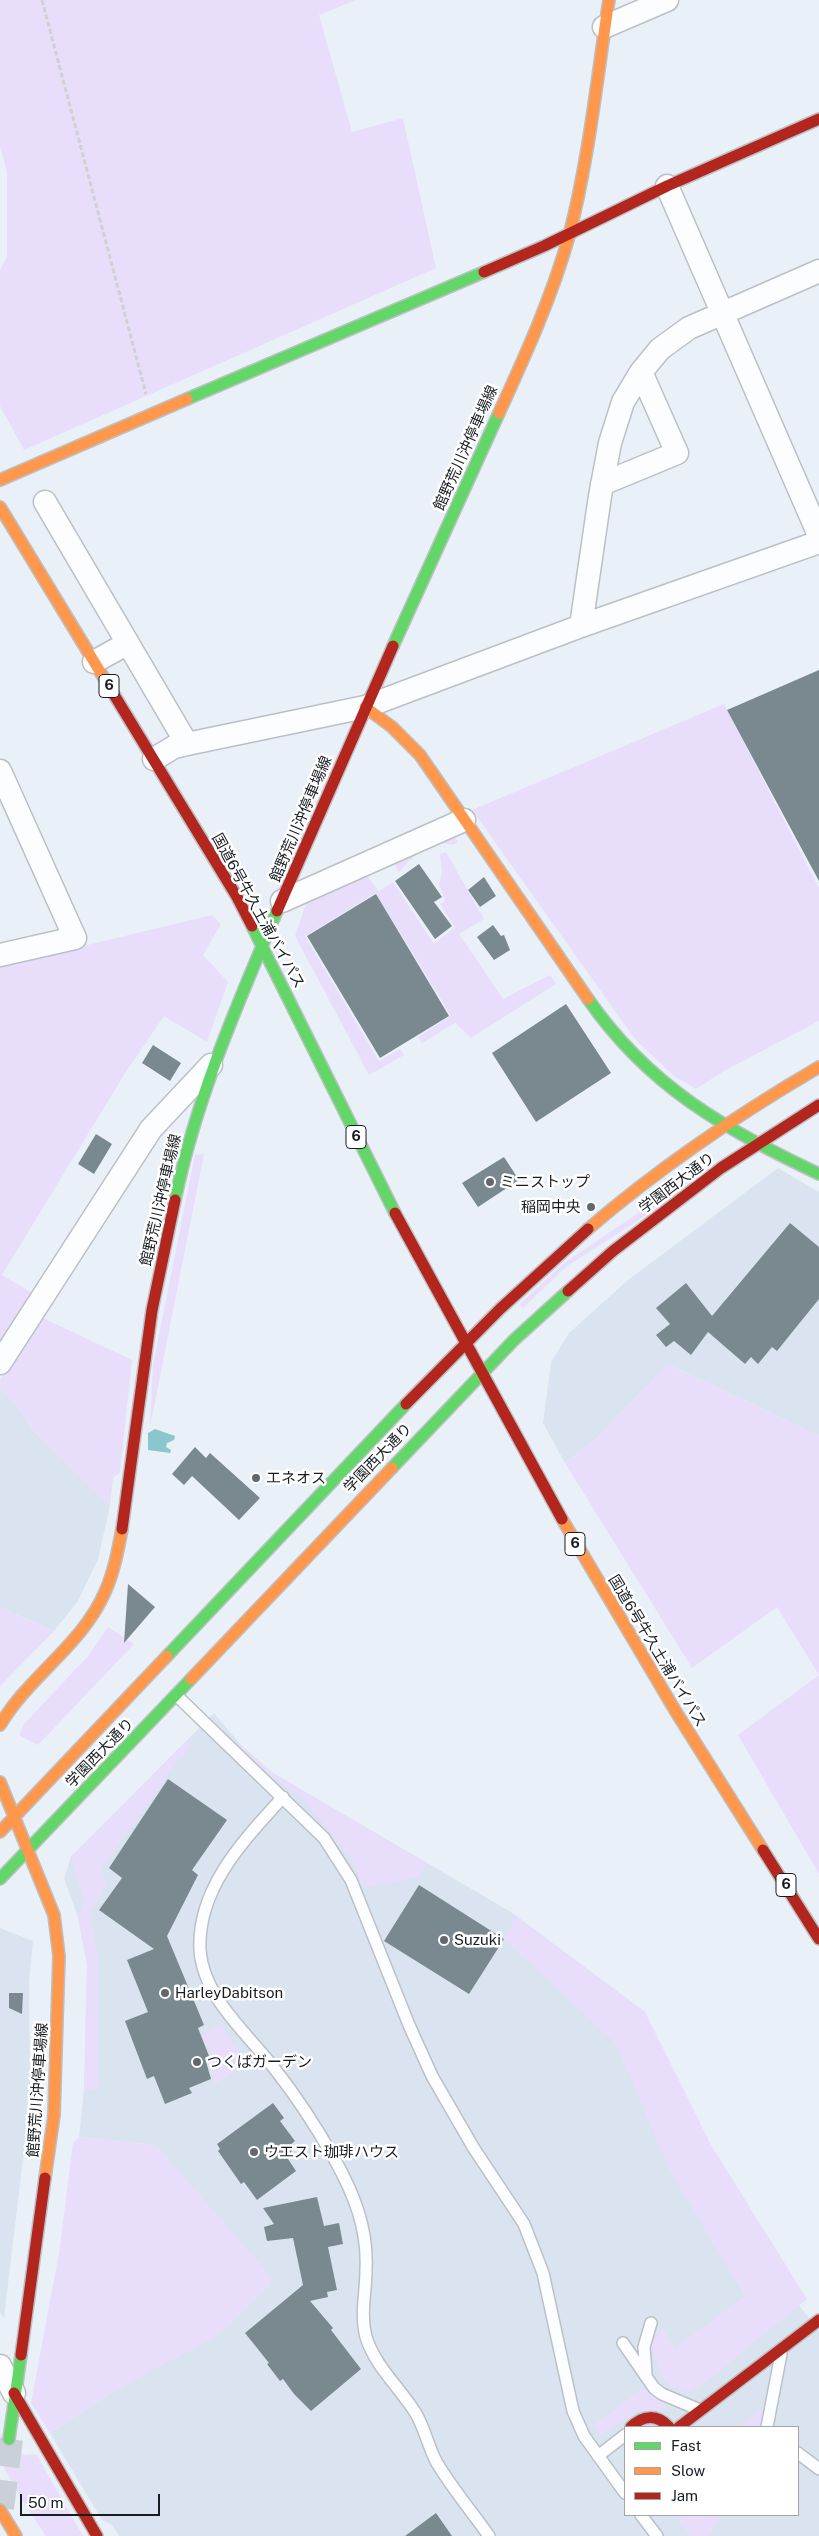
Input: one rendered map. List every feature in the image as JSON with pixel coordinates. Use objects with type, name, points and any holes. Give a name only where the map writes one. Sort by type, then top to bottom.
[{"type":"main road","name":"館野荒川沖停車場線","points":[[0,1725],[13,1704],[68,1646],[88,1621],[105,1592],[116,1560],[154,1300],[176,1194],[196,1115],[214,1062],[262,946],[366,708],[541,318],[569,235],[583,167],[609,0]]},
{"type":"main road","points":[[0,480],[569,235],[667,186],[819,119]]},
{"type":"main road","name":"国道6号牛久土浦バイパス","points":[[0,507],[237,898],[360,1146],[466,1342]]},
{"type":"main road","points":[[366,708],[392,727],[420,756],[597,1011],[625,1047],[693,1106],[756,1144],[819,1174]]},
{"type":"main road","name":"学園西大通り","points":[[0,1832],[497,1310],[608,1212],[723,1125],[819,1067]]},
{"type":"main road","name":"学園西大通り","points":[[0,1880],[481,1371],[550,1305],[613,1251],[720,1168],[819,1105]]},
{"type":"main road","name":"6","points":[[466,1342],[481,1371]]},
{"type":"main road","name":"国道6号牛久土浦バイパス","points":[[481,1371],[576,1545],[676,1712],[819,1939]]},
{"type":"main road","name":"館野荒川沖停車場線","points":[[0,1782],[54,1915],[59,1956],[58,2042],[54,2115],[9,2439]]},
{"type":"main road","points":[[680,2426],[819,2320]]},
{"type":"main road","points":[[14,2393],[97,2536]]},
{"type":"main road","points":[[632,2426],[638,2421],[650,2417],[664,2421],[669,2426]]},
{"type":"main road","points":[[0,2510],[16,2536]]},
{"type":"street","points":[[604,27],[667,0]]},
{"type":"street","points":[[667,186],[819,535]]},
{"type":"street","points":[[581,626],[602,484],[616,421],[624,402],[641,372],[650,359],[689,328],[819,271]]},
{"type":"street","points":[[602,484],[677,454],[641,372]]},
{"type":"street","points":[[45,502],[187,744]]},
{"type":"street","points":[[154,759],[174,747],[366,708],[581,626],[819,542]]},
{"type":"street","points":[[94,662],[128,644]]},
{"type":"street","points":[[0,955],[75,938],[3,781]]},
{"type":"street","points":[[282,901],[464,820]]},
{"type":"street","points":[[0,1363],[151,1129],[214,1062]]},
{"type":"street","points":[[0,2366],[14,2393]]},
{"type":"lane","points":[[176,1695],[324,1838],[352,1880],[409,2025],[432,2076],[472,2146],[508,2196],[524,2224],[544,2273],[573,2411],[584,2436],[624,2492]]},
{"type":"lane","points":[[283,1797],[252,1831],[221,1873],[210,1895],[200,1932],[203,1969],[217,1997],[301,2105],[349,2187],[358,2207],[366,2248],[362,2311],[363,2326],[371,2350],[416,2414],[443,2472],[489,2536]]},
{"type":"lane","points":[[651,2323],[644,2347],[644,2361],[646,2374],[654,2388]]},
{"type":"lane","points":[[623,2343],[654,2388],[662,2394],[701,2410]]},
{"type":"lane","points":[[767,2426],[782,2350]]},
{"type":"lane","points":[[598,2456],[624,2436]]},
{"type":"lane","points":[[799,2454],[819,2468]]},
{"type":"lane","points":[[642,2516],[657,2536]]},
{"type":"lane","points":[[647,2516],[657,2536]]},
{"type":"path","points":[[42,0],[140,375],[153,413]]},
{"type":"shaded area","points":[[0,0],[356,0],[319,15],[352,132],[403,118],[436,268],[24,450],[0,406],[0,270],[7,257],[7,172],[0,146]]},
{"type":"shaded area","points":[[724,704],[819,888],[819,1021],[724,1071],[696,1089],[674,1076],[635,1039],[472,810]]},
{"type":"shaded area","points":[[452,833],[458,842],[453,845],[445,843],[430,846],[399,872],[391,859]]},
{"type":"shaded area","points":[[446,852],[484,919],[459,934],[503,999],[550,975],[556,984],[471,1038],[455,1023],[422,1043],[418,1037],[451,1016],[376,893],[305,936],[379,1061],[400,1049],[404,1055],[369,1075],[295,936],[307,901],[366,874],[379,891],[393,882],[434,944],[455,927],[440,904],[445,901],[439,884],[442,873],[440,854]]},
{"type":"shaded area","points":[[212,915],[221,924],[203,955],[228,982],[207,1042],[164,1016],[124,1075],[2,1275],[34,1294],[0,1347],[0,966]]},
{"type":"shaded area","points":[[204,1154],[150,1427],[153,1365],[195,1155]]},
{"type":"shaded area","points":[[701,1165],[705,1168],[636,1222],[567,1266],[523,1308],[520,1304],[564,1263],[631,1218]]},
{"type":"shaded area","points":[[778,1168],[819,1192],[819,1436],[668,1364],[593,1442],[565,1463],[543,1423],[551,1362],[569,1333],[628,1280]]},
{"type":"shaded area","points":[[43,1318],[132,1360],[120,1472],[113,1478],[110,1506],[31,1428],[21,1410],[0,1388],[0,1380]]},
{"type":"shaded area","points":[[668,1364],[819,1436],[819,1675],[777,1607],[692,1668],[565,1463],[593,1442]]},
{"type":"shaded area","points":[[0,1388],[21,1410],[31,1428],[110,1506],[98,1559],[78,1601],[54,1631],[0,1607]]},
{"type":"shaded area","points":[[0,1607],[54,1631],[0,1686]]},
{"type":"shaded area","points":[[108,1627],[134,1644],[38,1745],[19,1735],[24,1724],[89,1655]]},
{"type":"shaded area","points":[[819,1675],[819,1874],[738,1735]]},
{"type":"shaded area","points":[[214,1713],[241,1745],[273,1773],[511,1912],[645,2012],[691,2131],[747,2238],[819,2331],[819,2536],[119,2536],[112,2525],[102,2520],[50,2433],[113,2392],[156,2145],[79,2137],[84,2090],[87,1964],[78,1917],[64,1879],[71,1857]]},
{"type":"shaded area","points":[[188,1740],[191,1747],[174,1766],[101,1870],[107,1883],[90,1914],[98,1957],[98,2090],[84,2090],[87,1964],[78,1917],[84,1902],[71,1857]]},
{"type":"shaded area","points":[[241,1745],[273,1773],[426,1863],[419,1877],[363,1888],[351,1858],[305,1801],[241,1752]]},
{"type":"shaded area","points":[[516,1916],[645,2012],[711,2145],[807,2299],[702,2385],[687,2392],[670,2387],[655,2359],[652,2340],[663,2329],[675,2348],[745,2296],[669,2169],[616,2044],[504,1939]]},
{"type":"shaded area","points":[[0,1928],[33,1941],[29,1982],[30,2100],[4,2318],[0,2312]]},
{"type":"shaded area","points":[[221,2024],[248,2064],[215,2084],[208,2058],[212,2056],[206,2044],[200,2043],[198,2037]]},
{"type":"shaded area","points":[[79,2137],[156,2145],[271,2276],[271,2284],[220,2334],[113,2392],[50,2433],[31,2403],[59,2253],[73,2143]]},
{"type":"shaded area","points":[[646,2386],[666,2403],[660,2412],[638,2411],[601,2434],[595,2424]]},
{"type":"shaded area","points":[[764,2407],[759,2426],[739,2426]]},
{"type":"shaded area","points":[[0,2434],[24,2455],[36,2454],[83,2536],[46,2536],[19,2495],[0,2460]]},
{"type":"shaded area","points":[[676,2516],[722,2516],[708,2536],[690,2536]]},
{"type":"water","points":[[155,1429],[175,1436],[174,1440],[167,1443],[166,1447],[171,1450],[170,1453],[148,1450],[148,1433]]},
{"type":"building","points":[[819,670],[819,881],[727,710]]},
{"type":"building","points":[[419,864],[442,897],[434,902],[452,926],[435,939],[395,881]]},
{"type":"building","points":[[484,877],[496,896],[480,907],[468,890]]},
{"type":"building","points":[[376,894],[449,1016],[380,1058],[307,936]]},
{"type":"building","points":[[493,925],[501,936],[504,935],[510,950],[494,960],[477,937]]},
{"type":"building","points":[[566,1004],[611,1073],[536,1122],[492,1053]]},
{"type":"building","points":[[153,1045],[181,1063],[170,1081],[142,1063]]},
{"type":"building","points":[[96,1134],[112,1144],[94,1174],[78,1164]]},
{"type":"building","name":"ミニストップ","points":[[504,1157],[519,1180],[478,1207],[462,1183]]},
{"type":"building","points":[[790,1223],[819,1247],[819,1299],[777,1351],[772,1347],[758,1364],[751,1357],[745,1364],[708,1332],[691,1355],[674,1341],[666,1347],[656,1335],[670,1324],[656,1308],[686,1283],[712,1316]]},
{"type":"building","points":[[195,1447],[206,1458],[210,1453],[260,1498],[239,1520],[192,1476],[184,1485],[172,1474]]},
{"type":"building","points":[[128,1584],[155,1607],[124,1643]]},
{"type":"building","points":[[168,1779],[227,1820],[192,1870],[198,1875],[167,1936],[204,2025],[198,2028],[209,2056],[205,2058],[211,2079],[189,2088],[192,2093],[165,2104],[154,2076],[147,2079],[125,2021],[148,2012],[127,1960],[154,1949],[99,1910],[122,1878],[109,1868]]},
{"type":"building","name":"Suzuki","points":[[419,1885],[504,1939],[469,1994],[384,1941]]},
{"type":"building","points":[[9,1993],[23,1993],[22,2014],[9,2008]]},
{"type":"building","name":"ウエスト珈琲ハウス","points":[[273,2103],[284,2118],[280,2121],[295,2141],[289,2146],[292,2151],[286,2156],[296,2171],[257,2200],[244,2182],[241,2184],[218,2151],[220,2149],[217,2144]]},
{"type":"building","points":[[317,2197],[324,2226],[339,2223],[343,2244],[328,2247],[337,2290],[327,2292],[328,2297],[310,2301],[333,2328],[331,2330],[361,2369],[311,2411],[294,2394],[283,2379],[280,2381],[267,2364],[269,2363],[245,2333],[303,2285],[293,2238],[267,2241],[264,2227],[274,2224],[263,2208]]},
{"type":"building","points":[[436,2513],[452,2536],[405,2536]]},
{"type":"tunnel","points":[[0,2508],[9,2439]]},
{"type":"traffic: fast","points":[[187,399],[484,272]]},
{"type":"traffic: fast","points":[[393,646],[499,413]]},
{"type":"traffic: fast","points":[[175,1200],[194,1125],[206,1089],[233,1017],[277,911]]},
{"type":"traffic: fast","points":[[252,926],[395,1213]]},
{"type":"traffic: fast","points":[[588,999],[612,1030],[637,1057],[691,1103],[752,1140],[819,1174]]},
{"type":"traffic: fast","points":[[392,1468],[514,1340],[568,1291]]},
{"type":"traffic: fast","points":[[167,1656],[406,1404]]},
{"type":"traffic: fast","points":[[0,1879],[191,1679]]},
{"type":"traffic: fast","points":[[9,2439],[21,2355]]},
{"type":"traffic: slow","points":[[499,413],[546,304],[569,236],[582,178],[609,0]]},
{"type":"traffic: slow","points":[[0,480],[187,399]]},
{"type":"traffic: slow","points":[[0,507],[110,688]]},
{"type":"traffic: slow","points":[[365,707],[392,727],[420,755],[588,999]]},
{"type":"traffic: slow","points":[[588,1229],[671,1163],[758,1104],[819,1067]]},
{"type":"traffic: slow","points":[[191,1679],[392,1468]]},
{"type":"traffic: slow","points":[[562,1519],[676,1712],[763,1850]]},
{"type":"traffic: slow","points":[[0,1725],[25,1691],[69,1644],[95,1611],[111,1577],[122,1529]]},
{"type":"traffic: slow","points":[[0,1832],[167,1656]]},
{"type":"traffic: slow","points":[[0,1782],[54,1915],[59,1956],[54,2115],[45,2178]]},
{"type":"traffic: slow","points":[[0,2510],[16,2536]]},
{"type":"traffic: jam","points":[[484,272],[544,246],[667,186],[819,119]]},
{"type":"traffic: jam","points":[[277,911],[393,646]]},
{"type":"traffic: jam","points":[[110,688],[237,897],[252,926]]},
{"type":"traffic: jam","points":[[568,1291],[613,1251],[721,1168],[819,1105]]},
{"type":"traffic: jam","points":[[122,1529],[152,1310],[175,1200]]},
{"type":"traffic: jam","points":[[395,1213],[562,1519]]},
{"type":"traffic: jam","points":[[406,1404],[500,1309],[588,1229]]},
{"type":"traffic: jam","points":[[763,1850],[819,1939]]},
{"type":"traffic: jam","points":[[21,2355],[45,2178]]},
{"type":"traffic: jam","points":[[680,2426],[819,2320]]},
{"type":"traffic: jam","points":[[14,2393],[97,2536]]},
{"type":"traffic: jam","points":[[632,2426],[645,2418],[655,2418],[668,2426]]},
{"type":"place","name":"ミニストップ","points":[[490,1182]]},
{"type":"place","name":"稲岡中央","points":[[591,1207]]},
{"type":"place","name":"エネオス","points":[[256,1478]]},
{"type":"place","name":"Suzuki","points":[[444,1940]]},
{"type":"place","name":"HarleyDabitson","points":[[165,1993]]},
{"type":"place","name":"つくばガーデン","points":[[197,2062]]},
{"type":"place","name":"ウエスト珈琲ハウス","points":[[254,2152]]}]
